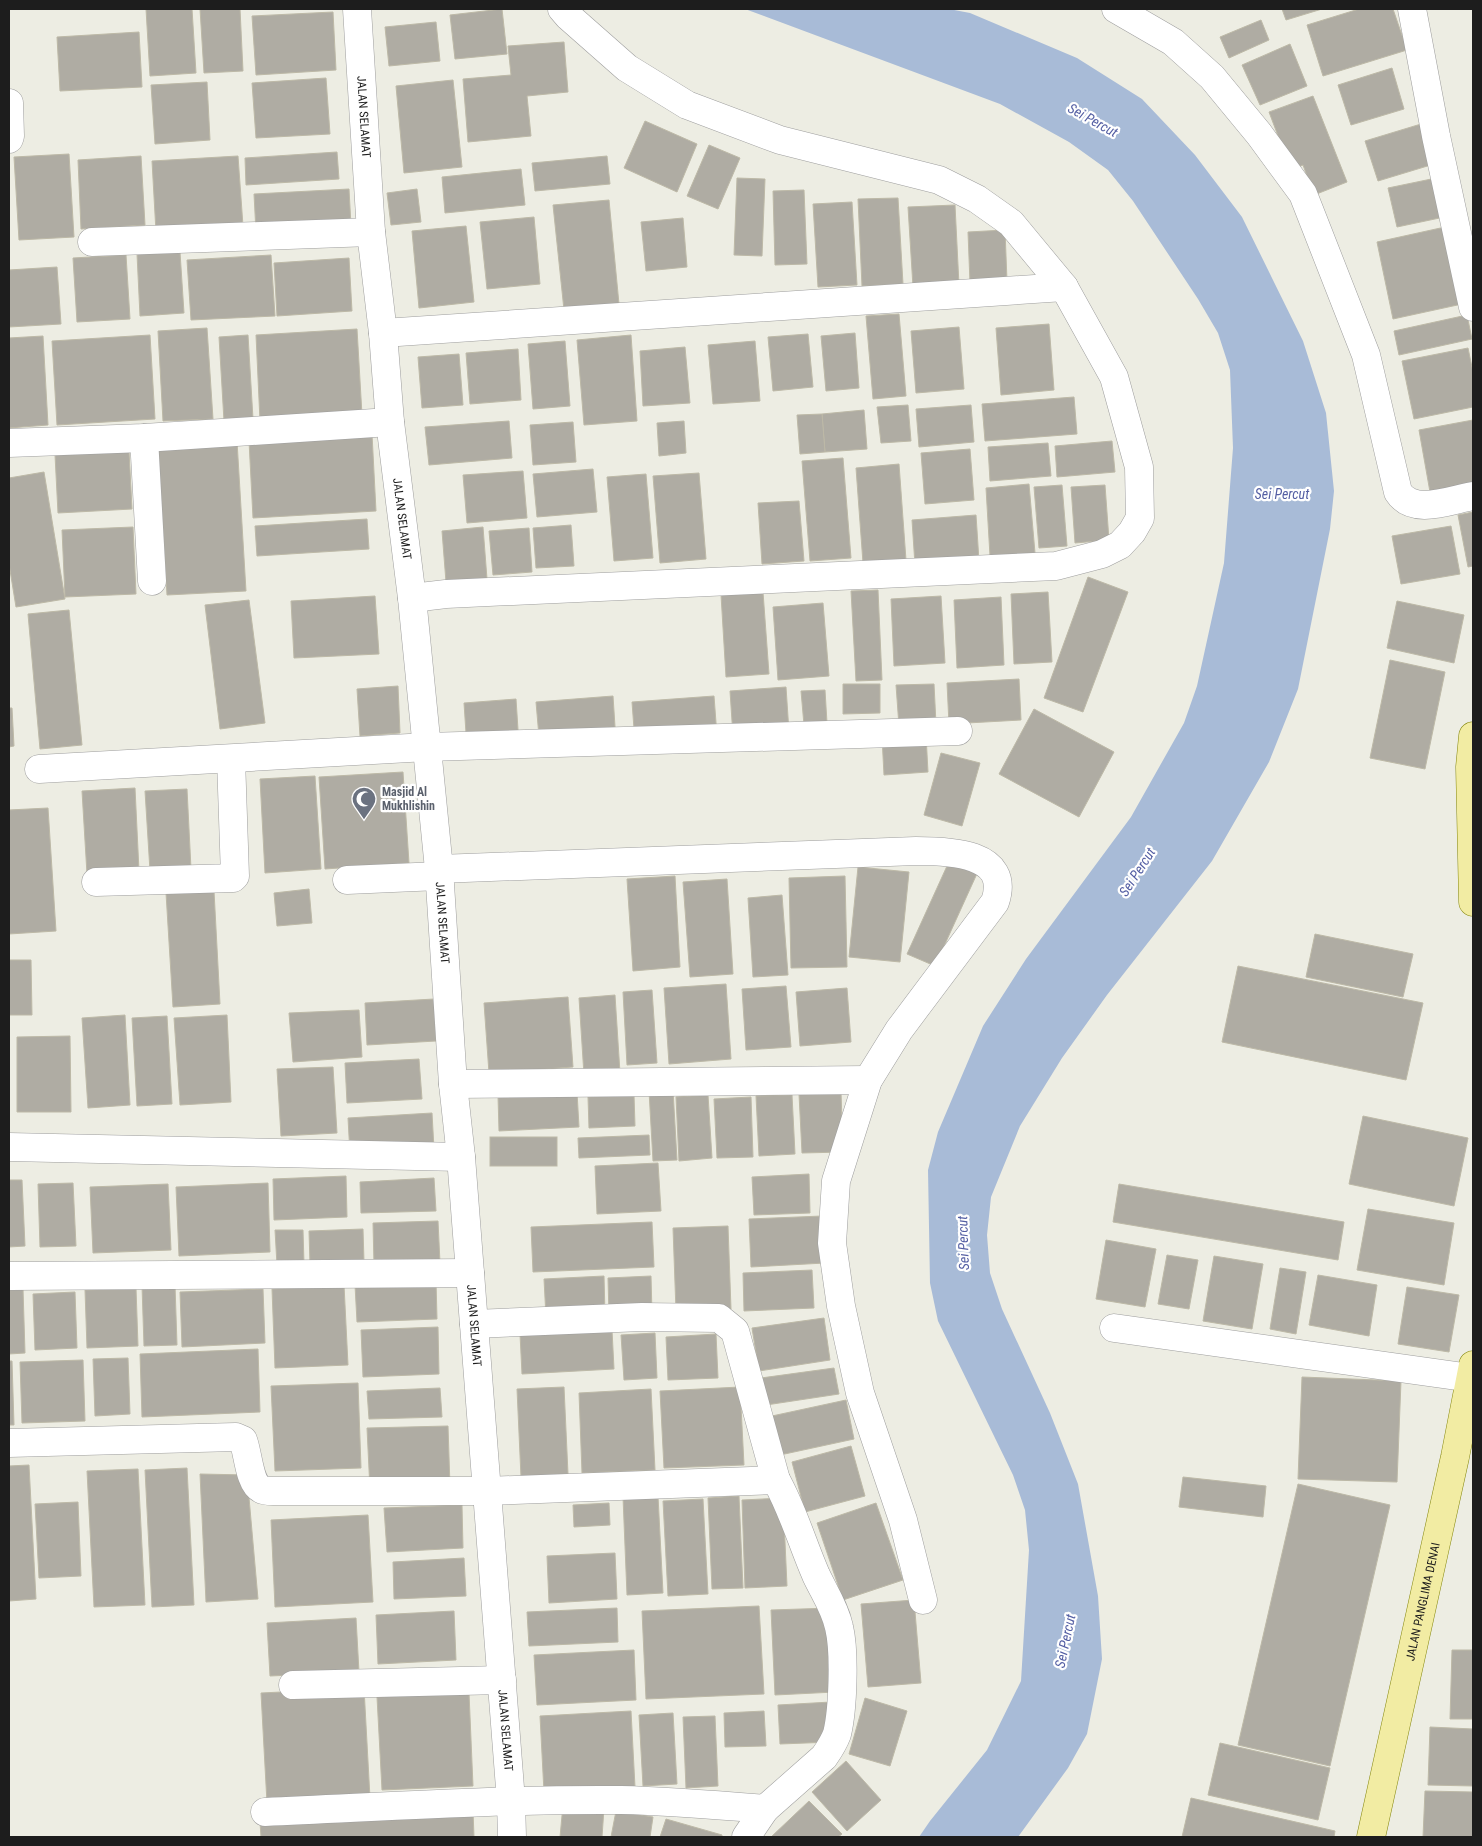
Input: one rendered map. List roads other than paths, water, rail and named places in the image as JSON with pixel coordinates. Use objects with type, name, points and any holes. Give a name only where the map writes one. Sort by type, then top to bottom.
[{"type":"main road","points":[[1473,736],[1470,767],[1473,902]]},
{"type":"main road","name":"JALAN PANGLIMA DENAI","points":[[1371,1837],[1472,1372]]},
{"type":"street","name":"JALAN SELAMAT","points":[[357,9],[371,232],[383,333],[390,422],[412,598],[439,873],[453,1084],[461,1157],[502,1680],[512,1837]]},
{"type":"street","points":[[412,598],[465,593],[1056,566],[1102,554],[1120,545],[1132,532],[1140,518],[1139,467],[1114,377],[1064,287],[1011,224],[977,199],[939,180],[780,140],[687,105],[627,68],[562,9]]},
{"type":"street","points":[[1116,9],[1173,42],[1212,77],[1259,134],[1303,194],[1366,355],[1398,492],[1402,499],[1420,506],[1473,496]]},
{"type":"street","points":[[1412,9],[1436,136],[1473,307]]},
{"type":"street","points":[[9,103],[9,139]]},
{"type":"street","points":[[92,242],[371,232]]},
{"type":"street","points":[[383,333],[1064,287]]},
{"type":"street","points":[[9,443],[144,438],[390,422]]},
{"type":"street","points":[[144,438],[152,581]]},
{"type":"street","points":[[39,769],[427,747],[958,731]]},
{"type":"street","points":[[96,882],[233,878],[235,876],[231,759]]},
{"type":"street","points":[[347,880],[439,873],[916,851],[950,851],[972,856],[988,865],[998,878],[999,890],[995,902],[899,1030],[868,1080],[836,1182],[832,1243],[842,1306],[860,1393],[903,1520],[924,1600]]},
{"type":"street","points":[[453,1084],[868,1080]]},
{"type":"street","points":[[9,1147],[461,1157]]},
{"type":"street","points":[[9,1276],[470,1273]]},
{"type":"street","points":[[474,1324],[642,1318],[719,1318],[735,1331],[776,1480],[785,1496],[816,1575],[833,1606],[842,1642],[840,1712],[836,1735],[831,1747],[824,1757],[764,1809],[746,1837]]},
{"type":"street","points":[[1114,1328],[1472,1372]]},
{"type":"street","points":[[9,1443],[236,1437],[243,1440],[256,1486],[262,1490],[292,1492],[487,1492],[776,1480]]},
{"type":"street","points":[[293,1684],[502,1680]]},
{"type":"street","points":[[266,1812],[511,1801],[622,1800],[764,1809]]},
{"type":"water","name":"Sei Percut","points":[[745,9],[949,9],[970,13],[1077,58],[1142,99],[1195,155],[1242,217],[1303,341],[1326,413],[1334,491],[1330,529],[1298,689],[1269,762],[1212,861],[1107,995],[1062,1058],[1020,1126],[991,1197],[987,1235],[990,1273],[1002,1309],[1050,1413],[1078,1484],[1098,1596],[1102,1659],[1087,1734],[1068,1768],[1018,1837],[919,1837],[987,1750],[1021,1681],[1029,1550],[1025,1510],[1013,1475],[938,1321],[930,1283],[928,1170],[938,1132],[983,1026],[1026,959],[1131,817],[1184,723],[1197,686],[1224,563],[1233,448],[1230,370],[1218,333],[1198,299],[1133,201],[1108,170],[1069,142],[1000,104]]},
{"type":"place","name":"Masjid Al Mukhlishin","points":[[364,820]]}]
